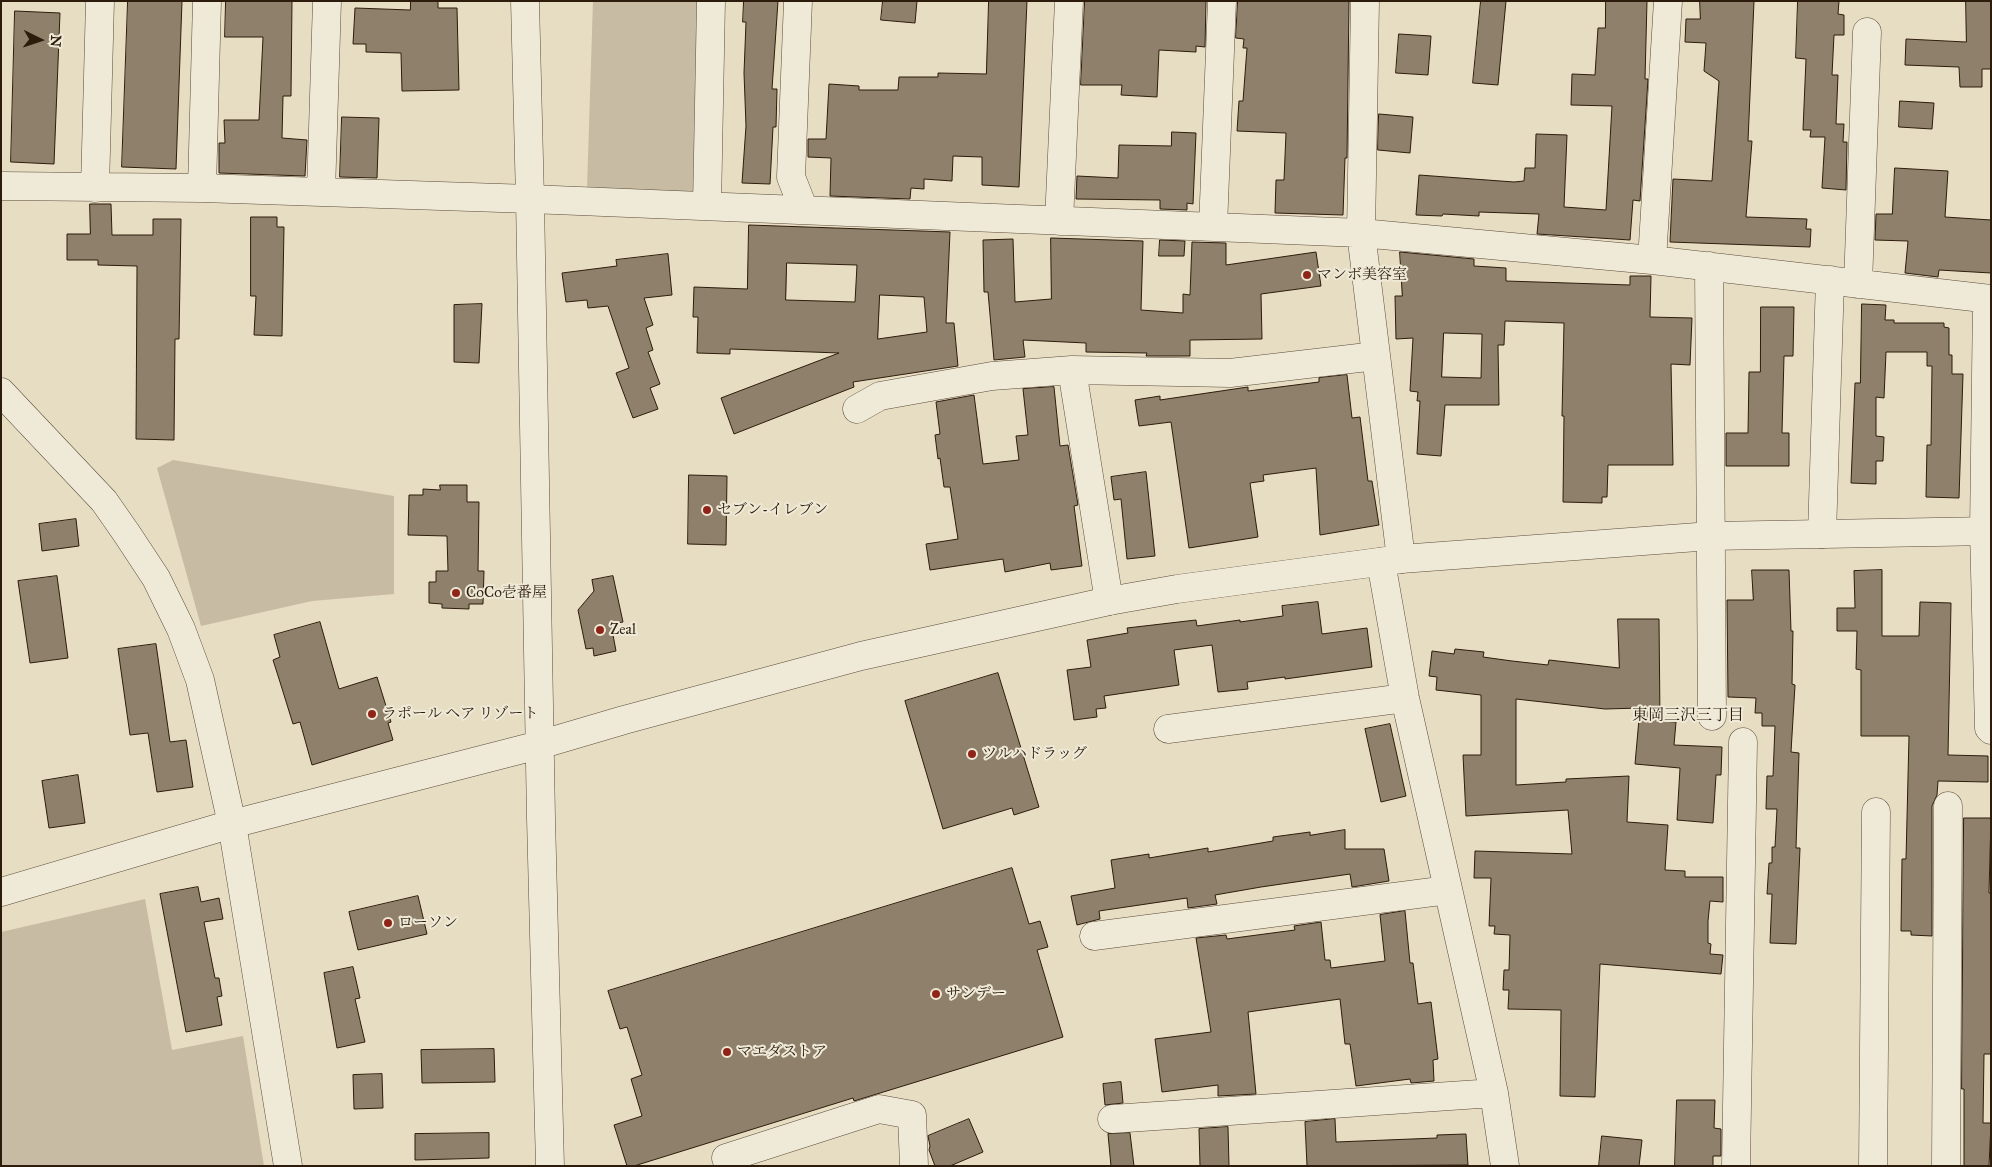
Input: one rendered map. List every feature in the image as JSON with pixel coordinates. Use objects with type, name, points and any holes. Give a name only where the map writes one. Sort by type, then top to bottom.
[{"type":"street","points":[[95,188],[100,1]]},
{"type":"street","points":[[202,188],[207,1]]},
{"type":"street","points":[[321,192],[327,1]]},
{"type":"street","points":[[525,1],[539,745],[550,1166]]},
{"type":"street","points":[[707,206],[710,1]]},
{"type":"street","points":[[798,1],[792,177],[804,210]]},
{"type":"street","points":[[1059,221],[1069,1]]},
{"type":"street","points":[[1213,227],[1222,1]]},
{"type":"street","points":[[1365,1],[1361,233],[1376,356],[1391,560],[1405,698],[1494,1092],[1505,1166]]},
{"type":"street","points":[[1652,260],[1668,1]]},
{"type":"street","points":[[1858,284],[1867,32]]},
{"type":"street","points":[[1,186],[202,188],[530,199],[1361,233],[1652,260],[1989,299],[1988,531],[1989,728],[1991,730]]},
{"type":"street","points":[[1709,266],[1712,716]]},
{"type":"street","points":[[1822,534],[1830,280]]},
{"type":"street","points":[[857,409],[880,396],[983,378],[1072,370],[1230,373],[1376,356]]},
{"type":"street","points":[[1072,370],[1109,601]]},
{"type":"street","points":[[1,392],[104,501],[156,578],[181,629],[200,680],[232,824],[288,1166]]},
{"type":"street","points":[[1,892],[232,824],[539,745],[860,656],[1109,601],[1177,589],[1391,560],[1711,536],[1988,531]]},
{"type":"street","points":[[1168,729],[1405,698]]},
{"type":"street","points":[[1736,1166],[1743,742]]},
{"type":"street","points":[[1946,1166],[1948,806]]},
{"type":"street","points":[[1873,1166],[1876,812]]},
{"type":"street","points":[[1094,936],[1448,890]]},
{"type":"street","points":[[1112,1120],[1494,1092]]},
{"type":"street","points":[[729,1166],[726,1158],[878,1109],[912,1115],[914,1166]]},
{"type":"shaded area","points":[[593,1],[697,1],[693,194],[587,188]]},
{"type":"shaded area","points":[[173,460],[394,496],[394,594],[312,601],[201,626],[157,468]]},
{"type":"shaded area","points":[[145,899],[172,1050],[243,1036],[264,1166],[1,1166],[1,932]]},
{"type":"building","points":[[128,1],[182,1],[176,169],[122,167]]},
{"type":"building","points":[[226,1],[292,1],[291,96],[283,96],[282,138],[307,140],[305,176],[219,173],[219,143],[225,143],[224,120],[259,120],[263,37],[225,37]]},
{"type":"building","points":[[411,1],[438,1],[438,8],[457,8],[459,90],[402,91],[401,53],[366,52],[366,44],[353,44],[355,8],[410,10]]},
{"type":"building","points":[[744,1],[778,1],[772,89],[777,89],[776,127],[773,127],[770,184],[742,183],[746,126],[744,73],[746,22],[743,22]]},
{"type":"building","points":[[883,1],[917,1],[915,23],[881,20]]},
{"type":"building","points":[[989,1],[1027,1],[1019,187],[982,185],[982,157],[953,156],[952,181],[924,179],[924,189],[911,188],[910,199],[830,196],[831,158],[808,157],[808,139],[826,139],[829,84],[859,86],[859,90],[898,90],[899,77],[938,77],[938,73],[986,74]]},
{"type":"building","points":[[1085,1],[1206,1],[1205,47],[1196,46],[1196,52],[1159,50],[1157,97],[1121,95],[1122,85],[1081,85]]},
{"type":"building","points":[[1238,1],[1349,1],[1347,158],[1345,158],[1343,215],[1275,213],[1276,180],[1284,180],[1286,133],[1237,131],[1239,101],[1243,101],[1247,48],[1243,48],[1244,39],[1236,38]]},
{"type":"building","points":[[1481,1],[1506,1],[1498,85],[1473,83]]},
{"type":"building","points":[[1606,1],[1647,1],[1645,79],[1648,79],[1640,201],[1633,200],[1630,240],[1537,234],[1539,214],[1479,212],[1479,216],[1416,215],[1419,175],[1514,182],[1524,181],[1525,168],[1535,168],[1536,134],[1567,135],[1564,207],[1606,210],[1612,106],[1571,105],[1572,74],[1595,75],[1598,28],[1605,28]]},
{"type":"building","points":[[1700,1],[1754,1],[1748,141],[1752,141],[1746,217],[1807,219],[1806,229],[1811,229],[1810,247],[1670,242],[1673,179],[1712,181],[1719,81],[1704,71],[1706,43],[1685,42],[1686,19],[1700,19]]},
{"type":"building","points":[[1798,1],[1839,1],[1838,14],[1844,15],[1844,35],[1834,35],[1832,75],[1838,75],[1836,124],[1844,124],[1843,142],[1847,142],[1846,190],[1822,188],[1825,137],[1810,137],[1811,130],[1803,130],[1806,59],[1796,58]]},
{"type":"building","points":[[1966,1],[1991,1],[1991,69],[1982,69],[1982,87],[1960,87],[1959,67],[1905,65],[1906,39],[1966,42]]},
{"type":"building","points":[[15,11],[60,13],[54,164],[11,162]]},
{"type":"building","points":[[1399,34],[1431,36],[1428,75],[1396,73]]},
{"type":"building","points":[[1900,101],[1934,103],[1932,129],[1899,127]]},
{"type":"building","points":[[1379,114],[1413,117],[1410,153],[1378,150]]},
{"type":"building","points":[[342,117],[379,118],[377,178],[340,177]]},
{"type":"building","points":[[1172,132],[1196,133],[1193,204],[1187,203],[1187,210],[1160,209],[1160,200],[1076,199],[1077,176],[1118,178],[1119,145],[1171,146]]},
{"type":"building","points":[[1895,168],[1948,171],[1945,217],[1991,220],[1991,273],[1939,270],[1938,277],[1905,273],[1908,241],[1875,240],[1876,214],[1892,214]]},
{"type":"building","points":[[90,204],[111,204],[112,235],[153,235],[153,219],[181,219],[179,339],[175,339],[174,440],[136,439],[137,266],[98,265],[98,260],[67,260],[67,234],[90,234]]},
{"type":"building","points":[[251,217],[277,217],[277,227],[284,227],[282,336],[254,335],[256,296],[251,296]]},
{"type":"building","points":[[749,225],[950,232],[946,323],[954,323],[958,366],[853,382],[854,387],[734,434],[721,398],[839,353],[730,349],[730,354],[697,353],[698,317],[693,317],[694,287],[747,289]],"holes":[[[787,263],[857,265],[855,302],[786,300]],[[880,295],[924,297],[927,332],[878,339]]]},
{"type":"building","points":[[1051,238],[1143,241],[1141,310],[1183,313],[1183,294],[1190,295],[1192,242],[1226,243],[1226,265],[1316,252],[1321,286],[1261,294],[1262,339],[1190,340],[1190,356],[1146,356],[1147,353],[1086,352],[1086,343],[1023,340],[1025,357],[994,360],[988,292],[984,292],[983,240],[1013,239],[1015,302],[1051,299]]},
{"type":"building","points":[[1160,240],[1185,241],[1184,256],[1159,256]]},
{"type":"building","points":[[1400,252],[1474,259],[1474,266],[1506,268],[1506,281],[1630,285],[1630,276],[1651,276],[1650,317],[1692,318],[1690,365],[1671,364],[1673,465],[1608,465],[1607,497],[1602,497],[1602,503],[1563,502],[1564,323],[1505,321],[1504,345],[1498,345],[1499,405],[1445,405],[1441,456],[1417,454],[1420,401],[1417,401],[1418,392],[1410,391],[1413,338],[1396,339],[1395,296],[1402,296]],"holes":[[[1444,333],[1482,334],[1481,378],[1442,377]]]},
{"type":"building","points":[[668,254],[672,295],[644,298],[653,325],[646,328],[653,350],[648,352],[660,384],[650,388],[658,409],[633,418],[616,373],[629,368],[608,306],[588,308],[587,300],[566,302],[562,273],[617,266],[616,260]]},
{"type":"building","points":[[482,304],[479,363],[454,362],[454,305]]},
{"type":"building","points":[[1862,304],[1886,305],[1885,320],[1894,320],[1894,323],[1944,323],[1944,327],[1949,328],[1949,355],[1952,355],[1952,374],[1963,374],[1959,498],[1926,497],[1927,445],[1931,445],[1932,366],[1927,366],[1927,352],[1886,352],[1884,398],[1876,397],[1876,436],[1884,437],[1883,461],[1876,461],[1876,484],[1851,483],[1855,383],[1860,383]]},
{"type":"building","points":[[1761,307],[1794,307],[1793,356],[1784,356],[1782,433],[1789,433],[1789,466],[1726,466],[1726,433],[1748,433],[1749,372],[1760,372]]},
{"type":"building","points":[[1347,375],[1352,418],[1360,417],[1368,481],[1372,481],[1379,525],[1320,535],[1316,468],[1263,475],[1264,481],[1250,483],[1258,537],[1189,548],[1171,422],[1139,426],[1135,400],[1160,396],[1160,400],[1248,387],[1248,391],[1319,382],[1319,378]]},
{"type":"building","points":[[1054,387],[1060,446],[1068,445],[1078,505],[1074,506],[1082,566],[1051,570],[1050,563],[1005,572],[1003,559],[930,570],[926,544],[958,539],[950,487],[944,487],[940,458],[938,459],[935,435],[940,434],[936,402],[974,395],[983,464],[1019,460],[1016,436],[1028,435],[1023,389]]},
{"type":"building","points":[[1146,472],[1155,556],[1127,559],[1121,499],[1114,500],[1111,477]]},
{"type":"building","name":"セブン-イレブン","points":[[689,475],[727,476],[726,545],[688,544]]},
{"type":"building","points":[[440,485],[467,485],[467,502],[479,502],[478,571],[484,571],[483,604],[469,604],[469,609],[442,608],[442,604],[429,603],[429,582],[436,582],[436,571],[448,571],[447,536],[408,535],[409,495],[423,495],[423,489],[440,490]]},
{"type":"building","points":[[76,519],[79,546],[42,551],[39,524]]},
{"type":"building","points":[[1752,570],[1789,570],[1791,631],[1793,631],[1792,684],[1795,685],[1791,752],[1799,753],[1796,848],[1800,848],[1796,944],[1770,943],[1772,894],[1767,894],[1769,863],[1772,863],[1772,847],[1775,847],[1777,809],[1766,809],[1767,776],[1773,776],[1775,726],[1762,726],[1762,713],[1755,713],[1756,698],[1728,697],[1727,600],[1753,600]]},
{"type":"building","points":[[1882,570],[1882,636],[1919,636],[1920,602],[1951,603],[1948,755],[1988,756],[1988,782],[1938,781],[1937,795],[1932,806],[1932,936],[1911,935],[1911,931],[1901,931],[1902,859],[1906,859],[1909,736],[1861,736],[1861,670],[1856,669],[1857,631],[1837,631],[1837,608],[1855,608],[1854,571]]},
{"type":"building","points":[[57,576],[68,658],[30,663],[18,581]]},
{"type":"building","points":[[613,576],[623,622],[611,624],[616,651],[594,656],[593,648],[586,649],[578,610],[594,591],[592,580]]},
{"type":"building","points":[[1318,602],[1322,634],[1367,628],[1372,667],[1285,679],[1285,677],[1247,682],[1248,689],[1218,692],[1212,645],[1174,650],[1179,685],[1104,696],[1106,708],[1096,709],[1097,717],[1074,720],[1067,670],[1091,667],[1087,640],[1128,633],[1127,628],[1196,620],[1197,626],[1283,616],[1282,606]]},
{"type":"building","points":[[1618,619],[1659,619],[1660,721],[1676,722],[1674,745],[1722,747],[1721,775],[1716,775],[1713,823],[1677,820],[1680,768],[1635,764],[1640,708],[1605,709],[1516,699],[1516,785],[1566,782],[1566,779],[1629,776],[1627,822],[1668,825],[1665,870],[1685,871],[1685,877],[1723,877],[1723,902],[1710,901],[1708,921],[1708,943],[1711,944],[1710,954],[1723,955],[1721,974],[1600,964],[1595,1097],[1560,1096],[1561,1010],[1508,1009],[1509,990],[1503,990],[1504,970],[1509,970],[1510,935],[1494,934],[1495,926],[1489,926],[1491,878],[1474,878],[1475,851],[1572,854],[1568,810],[1466,816],[1463,755],[1481,755],[1481,695],[1436,690],[1437,677],[1429,676],[1432,651],[1454,654],[1455,649],[1484,652],[1483,657],[1512,661],[1548,665],[1549,660],[1619,668]]},
{"type":"building","points":[[320,622],[339,689],[377,677],[391,722],[388,723],[393,740],[312,765],[300,722],[293,724],[273,660],[280,657],[274,635]]},
{"type":"building","points":[[156,644],[170,742],[186,740],[193,787],[157,792],[148,733],[130,735],[118,649]]},
{"type":"building","name":"ツルハドラッグ","points":[[998,673],[1039,807],[1014,815],[1012,808],[943,829],[905,701]]},
{"type":"building","points":[[1390,724],[1406,796],[1381,802],[1365,729]]},
{"type":"building","points":[[78,775],[85,823],[49,828],[42,781]]},
{"type":"building","points":[[1964,818],[1991,818],[1989,893],[1991,893],[1991,1054],[1984,1054],[1983,1123],[1991,1123],[1989,1166],[1964,1166],[1964,1089],[1962,1089]]},
{"type":"building","points":[[1345,830],[1345,849],[1384,849],[1389,881],[1352,887],[1350,874],[1215,895],[1217,904],[1188,908],[1187,898],[1099,911],[1100,919],[1077,925],[1071,896],[1115,888],[1111,860],[1149,854],[1149,858],[1208,848],[1208,852],[1273,841],[1273,837],[1310,832],[1310,835]]},
{"type":"building","points":[[1012,868],[1029,924],[1040,921],[1048,947],[1037,950],[1063,1037],[854,1101],[853,1098],[634,1166],[627,1166],[614,1125],[642,1116],[631,1079],[642,1075],[627,1027],[620,1029],[608,991]]},
{"type":"building","points":[[198,887],[201,902],[219,898],[223,919],[204,922],[215,978],[219,978],[222,996],[217,997],[222,1025],[186,1032],[160,894]]},
{"type":"building","name":"ローソン","points":[[418,896],[427,934],[358,950],[349,912]]},
{"type":"building","points":[[1405,911],[1410,963],[1413,963],[1418,1004],[1431,1002],[1438,1059],[1433,1060],[1434,1081],[1411,1083],[1410,1079],[1356,1086],[1350,1044],[1345,1044],[1340,999],[1248,1012],[1256,1094],[1218,1096],[1218,1085],[1162,1092],[1155,1039],[1211,1032],[1196,938],[1226,935],[1227,939],[1295,930],[1294,926],[1321,922],[1325,960],[1330,960],[1331,968],[1385,961],[1380,915]]},
{"type":"building","points":[[353,967],[360,998],[355,999],[365,1042],[337,1048],[324,973]]},
{"type":"building","points":[[494,1049],[495,1082],[422,1083],[421,1050]]},
{"type":"building","points":[[382,1074],[383,1108],[354,1109],[353,1075]]},
{"type":"building","points":[[1121,1082],[1123,1103],[1105,1105],[1103,1084]]},
{"type":"building","points":[[1677,1100],[1715,1100],[1714,1128],[1721,1129],[1721,1156],[1713,1156],[1713,1166],[1675,1166]]},
{"type":"building","points":[[969,1119],[983,1152],[950,1166],[935,1166],[929,1150],[928,1136]]},
{"type":"building","points":[[1335,1119],[1336,1142],[1437,1138],[1437,1135],[1466,1134],[1468,1165],[1307,1166],[1305,1122]]},
{"type":"building","points":[[1228,1127],[1229,1166],[1200,1166],[1199,1129]]},
{"type":"building","points":[[489,1133],[489,1158],[415,1160],[415,1134]]},
{"type":"building","points":[[1130,1133],[1134,1166],[1111,1166],[1108,1134]]},
{"type":"building","points":[[1602,1136],[1642,1140],[1639,1166],[1599,1166]]},
{"type":"place","name":"マンボ美容室","points":[[1307,275]]},
{"type":"place","name":"セブン-イレブン","points":[[707,510]]},
{"type":"place","name":"CoCo壱番屋","points":[[456,593]]},
{"type":"place","name":"Zeal","points":[[600,630]]},
{"type":"place","name":"ラポール ヘア リゾート","points":[[372,714]]},
{"type":"place","name":"ツルハドラッグ","points":[[972,754]]},
{"type":"place","name":"ローソン","points":[[388,923]]},
{"type":"place","name":"サンデー","points":[[936,994]]},
{"type":"place","name":"マエダストア","points":[[727,1052]]},
{"type":"district","name":"東岡三沢三丁目","points":[[1688,716]]}]
